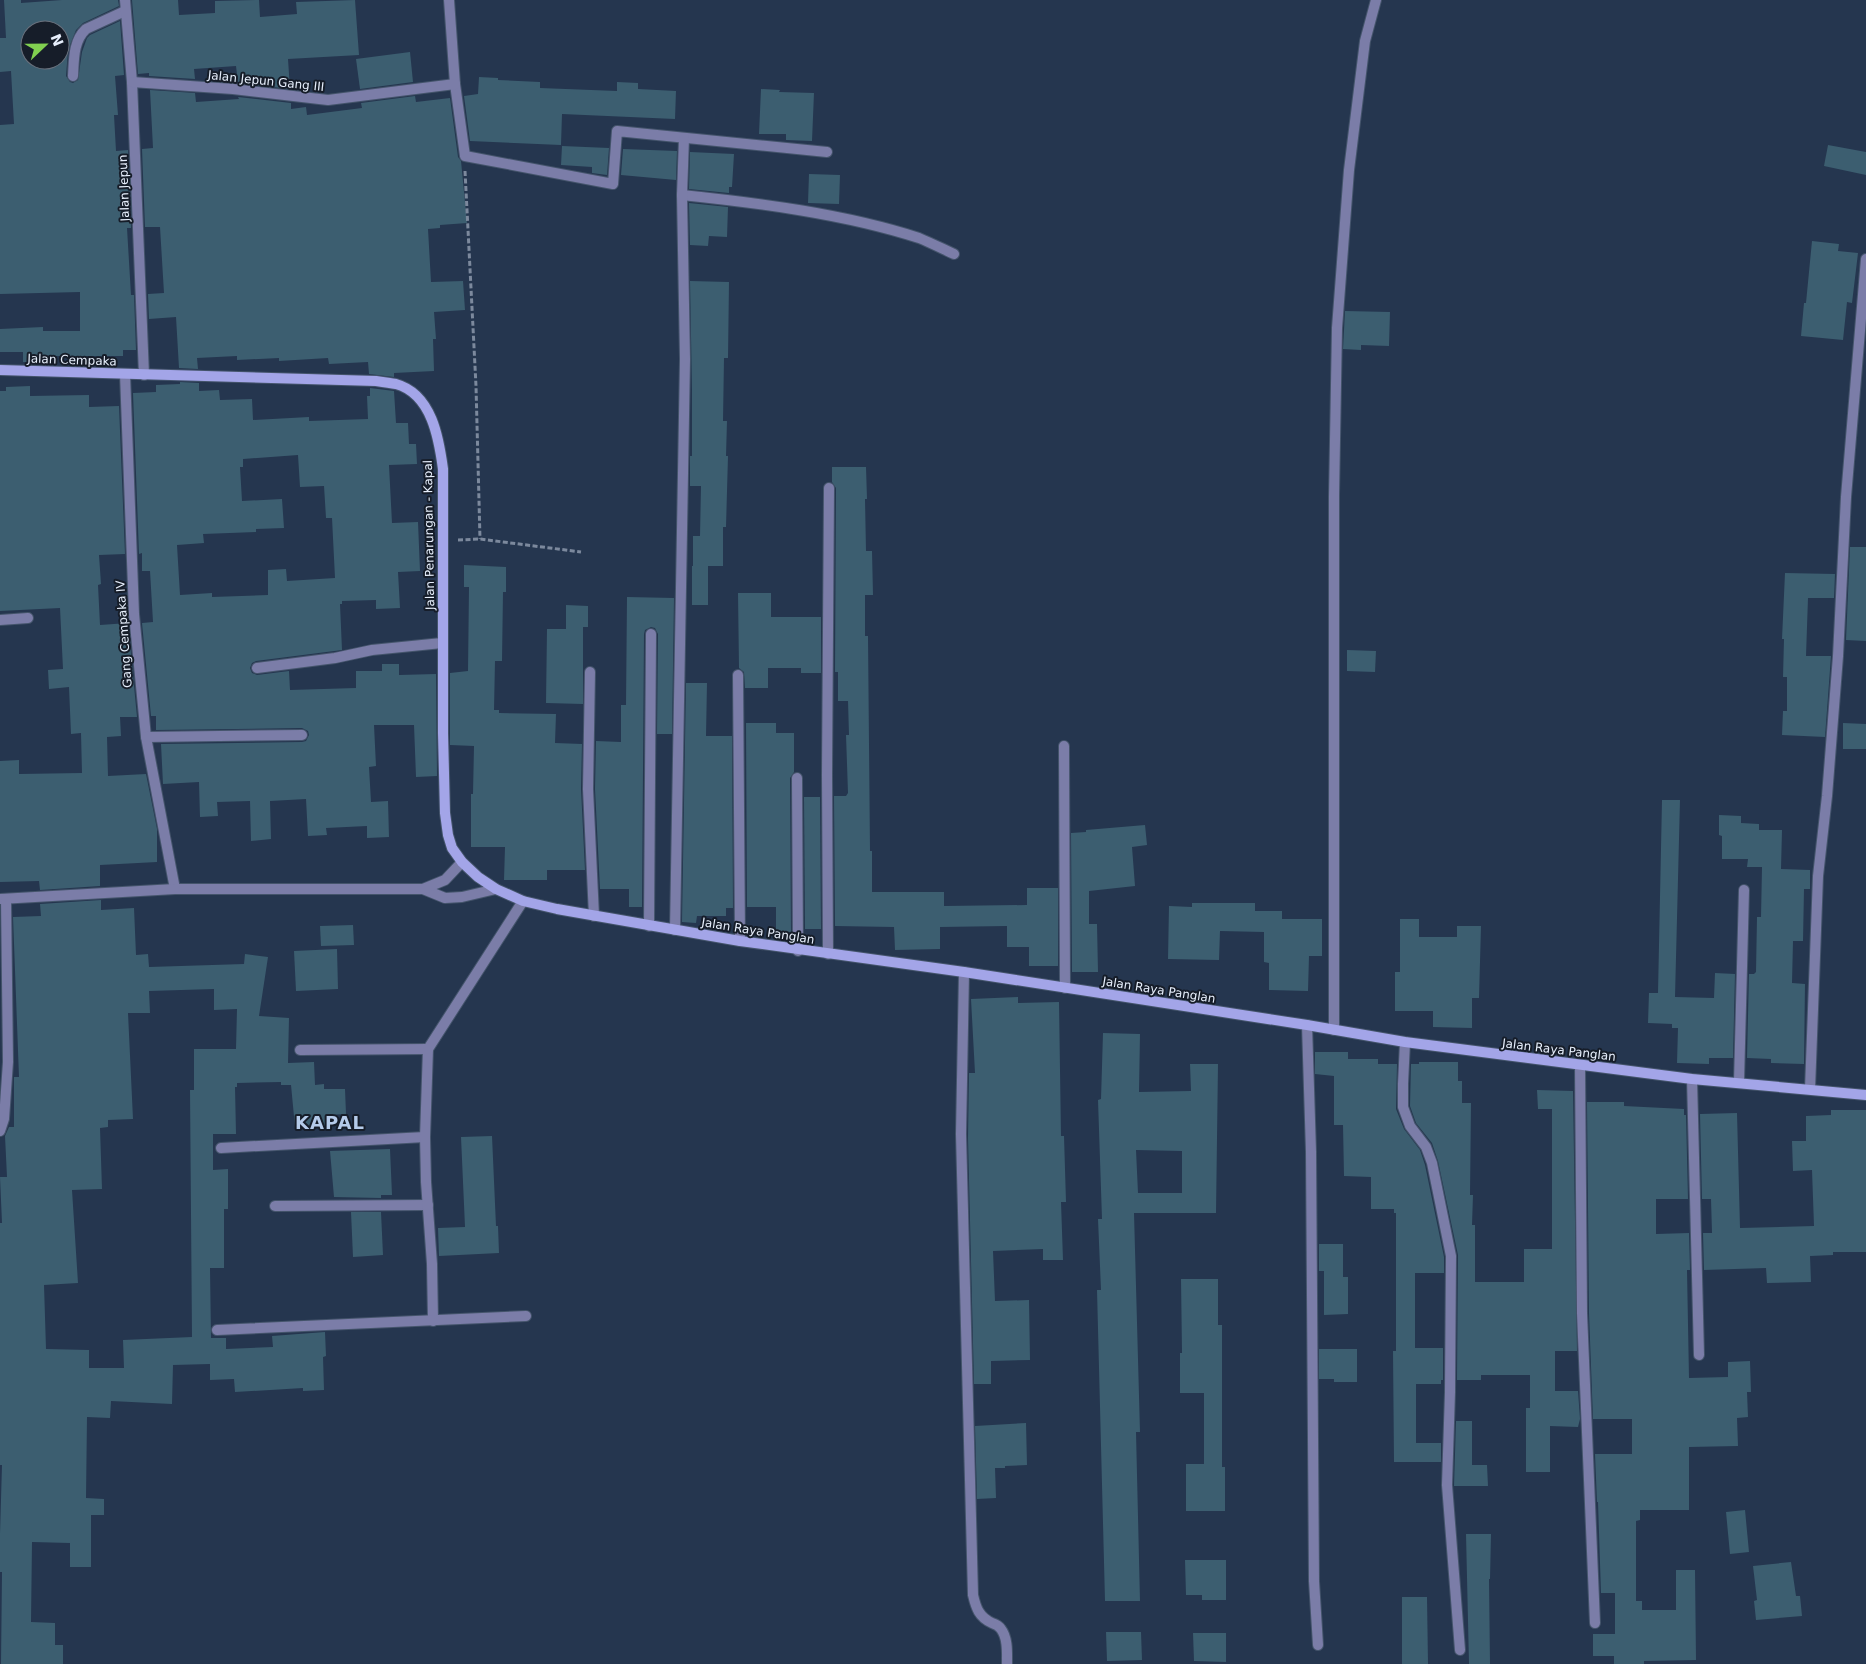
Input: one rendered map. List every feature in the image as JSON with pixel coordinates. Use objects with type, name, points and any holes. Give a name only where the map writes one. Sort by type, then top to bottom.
[{"type":"street","name":"Jalan Jepun","points":[[124,0],[132,82],[144,375]]},
{"type":"street","points":[[449,0],[455,84],[465,156],[613,184],[617,131],[827,152]]},
{"type":"street","points":[[1334,1030],[1334,496],[1337,328],[1349,170],[1365,41],[1376,0]]},
{"type":"street","points":[[73,76],[74,54],[81,34],[86,29],[125,11]]},
{"type":"street","name":"Jalan Jepun Gang III","points":[[132,82],[233,89],[328,100],[455,84]]},
{"type":"street","points":[[675,930],[685,359],[682,194],[684,138]]},
{"type":"street","points":[[682,194],[774,206],[861,222],[920,239],[954,254]]},
{"type":"street","points":[[1810,1089],[1818,876],[1827,796],[1838,656],[1846,497],[1866,259]]},
{"type":"street","name":"Jalan Cempaka","points":[[0,370],[144,375]]},
{"type":"street","name":"Gang Cempaka IV","points":[[126,374],[134,614],[146,737],[175,889]]},
{"type":"street","name":"Jalan Penarungan - Kapal","points":[[144,375],[376,381],[397,385],[410,392],[423,404],[439,438],[443,470],[442,643],[445,813],[452,848],[462,862]]},
{"type":"street","points":[[828,954],[829,488]]},
{"type":"street","points":[[0,620],[28,618]]},
{"type":"street","points":[[649,926],[651,634]]},
{"type":"street","points":[[257,668],[335,658],[372,650],[442,643]]},
{"type":"street","points":[[590,672],[588,789],[594,916]]},
{"type":"street","points":[[738,675],[740,941]]},
{"type":"street","points":[[146,737],[302,735]]},
{"type":"street","points":[[1064,746],[1065,988]]},
{"type":"street","points":[[798,778],[798,950]]},
{"type":"street","points":[[0,1131],[4,1119],[8,1062],[3,899],[175,889],[423,889],[445,880],[462,862]]},
{"type":"street","name":"Jalan Raya Panglan","points":[[462,862],[478,878],[496,889],[523,901],[649,926],[798,950],[964,972],[1405,1042],[1692,1079],[1866,1094]]},
{"type":"street","points":[[423,889],[444,898],[462,897],[496,889]]},
{"type":"street","points":[[1739,1082],[1744,890]]},
{"type":"street","points":[[434,1321],[425,1137],[428,1049],[523,901]]},
{"type":"street","points":[[964,972],[962,1134],[973,1595],[976,1608],[982,1617],[1002,1630],[1005,1639],[1007,1664]]},
{"type":"street","points":[[1307,1025],[1311,1152],[1314,1581],[1318,1645]]},
{"type":"street","points":[[1405,1042],[1403,1107],[1410,1126],[1426,1147],[1432,1163],[1450,1256],[1450,1392],[1447,1485],[1460,1650]]},
{"type":"street","points":[[300,1050],[428,1049]]},
{"type":"street","points":[[1580,1066],[1582,1313],[1595,1623]]},
{"type":"street","points":[[1692,1079],[1699,1355]]},
{"type":"street","points":[[221,1148],[425,1137]]},
{"type":"street","points":[[275,1206],[428,1205]]},
{"type":"street","points":[[217,1330],[526,1316]]},
{"type":"path","points":[[465,156],[476,386],[480,539]]},
{"type":"path","points":[[444,540],[480,539],[581,552]]},
{"type":"building","points":[[4,0],[21,0],[21,3],[62,0],[118,0],[119,6],[83,23],[76,30],[70,45],[70,20],[20,20],[20,70],[66,70],[66,76],[73,83],[78,80],[82,52],[87,38],[120,21],[124,75],[115,76],[118,115],[114,115],[116,151],[128,150],[131,228],[127,228],[131,295],[134,295],[136,350],[123,350],[123,356],[43,356],[43,362],[23,362],[23,352],[0,352],[0,329],[43,327],[43,331],[80,331],[80,292],[0,294],[0,125],[14,124],[11,71],[0,72],[0,38],[6,38]]},
{"type":"building","points":[[132,0],[178,0],[179,15],[215,13],[215,1],[259,0],[260,17],[297,14],[296,2],[355,0],[359,55],[288,59],[290,89],[238,83],[236,66],[194,69],[195,79],[149,76],[149,73],[138,74]]},
{"type":"building","points":[[410,52],[413,82],[360,89],[356,59]]},
{"type":"building","points":[[479,77],[540,82],[540,88],[617,91],[617,82],[638,83],[638,89],[676,91],[675,119],[562,114],[561,145],[470,141],[464,96],[478,94]]},
{"type":"building","points":[[761,89],[780,90],[779,92],[814,93],[812,141],[786,140],[786,134],[759,134]]},
{"type":"building","points":[[150,90],[195,93],[196,102],[239,99],[238,97],[291,103],[291,109],[306,107],[307,115],[362,108],[361,103],[415,96],[416,102],[450,98],[458,157],[461,161],[467,223],[440,225],[440,228],[428,229],[431,282],[463,281],[465,310],[434,312],[436,339],[433,339],[434,371],[394,373],[394,377],[369,374],[368,362],[329,364],[328,358],[279,361],[279,358],[237,360],[237,356],[197,358],[198,369],[179,368],[176,317],[149,319],[148,294],[164,293],[160,227],[145,227],[142,149],[153,148]]},
{"type":"building","points":[[1828,145],[1866,152],[1866,175],[1824,166]]},
{"type":"building","points":[[562,146],[609,148],[607,175],[592,173],[592,167],[561,165]]},
{"type":"building","points":[[623,149],[677,151],[676,180],[621,175]]},
{"type":"building","points":[[690,152],[734,154],[732,187],[729,187],[729,193],[689,189]]},
{"type":"building","points":[[809,174],[840,175],[839,204],[808,203]]},
{"type":"building","points":[[689,203],[728,207],[727,237],[709,236],[708,246],[690,245]]},
{"type":"building","points":[[1812,241],[1839,244],[1838,251],[1858,253],[1852,303],[1847,302],[1843,340],[1801,336]]},
{"type":"building","points":[[690,281],[729,282],[728,358],[724,358],[723,421],[727,421],[726,456],[728,456],[726,527],[723,527],[723,566],[693,566],[693,536],[700,536],[701,486],[690,486],[692,391]]},
{"type":"building","points":[[1345,311],[1390,312],[1389,346],[1361,345],[1361,350],[1343,349]]},
{"type":"building","points":[[180,382],[199,383],[199,391],[219,390],[220,400],[252,399],[253,420],[309,417],[309,421],[368,419],[367,396],[370,396],[370,388],[394,391],[396,423],[408,423],[409,444],[416,444],[417,464],[389,465],[392,523],[418,522],[420,571],[398,572],[400,608],[376,609],[376,600],[342,601],[342,604],[340,604],[342,650],[256,661],[252,663],[250,668],[252,673],[257,675],[289,671],[290,690],[356,688],[356,671],[382,671],[382,664],[399,664],[399,675],[436,674],[437,776],[416,777],[414,725],[374,725],[376,766],[369,767],[371,802],[388,801],[389,837],[367,838],[367,826],[326,828],[327,835],[308,836],[306,799],[270,801],[271,839],[251,841],[250,801],[217,802],[218,816],[200,817],[199,782],[163,784],[161,744],[302,742],[306,741],[309,735],[308,731],[302,728],[156,730],[156,716],[151,716],[142,623],[153,622],[150,571],[142,571],[142,553],[139,554],[133,393],[156,392],[156,385],[180,384]],"holes":[[[298,455],[300,487],[324,486],[326,518],[332,518],[335,578],[287,581],[286,569],[268,570],[268,595],[212,597],[212,593],[180,595],[177,545],[204,543],[203,534],[256,532],[256,529],[284,528],[282,499],[242,501],[240,467],[243,467],[243,459]]]},
{"type":"building","points":[[30,386],[30,396],[89,395],[89,407],[119,406],[125,554],[99,555],[101,584],[98,585],[100,625],[128,623],[137,717],[120,717],[121,736],[107,737],[108,776],[146,774],[157,829],[157,862],[100,865],[100,886],[40,890],[39,881],[0,882],[0,761],[19,760],[19,774],[82,773],[81,733],[71,734],[69,687],[49,689],[48,670],[63,669],[60,608],[0,611],[0,391],[6,391],[6,387]]},
{"type":"building","points":[[832,467],[866,467],[866,551],[872,551],[873,595],[865,595],[865,636],[868,636],[872,892],[944,892],[944,906],[1027,905],[1027,888],[1058,888],[1058,966],[1029,966],[1029,947],[1007,947],[1007,926],[940,927],[940,949],[895,950],[894,927],[835,926],[834,796],[846,796],[848,793],[846,735],[849,735],[848,701],[838,701],[838,672],[835,672],[836,488],[832,482]]},
{"type":"building","points":[[1850,547],[1866,547],[1866,641],[1846,640]]},
{"type":"building","points":[[464,565],[506,567],[506,592],[503,592],[502,661],[495,661],[494,710],[499,710],[499,713],[556,714],[555,743],[582,744],[581,789],[585,870],[547,870],[547,880],[504,880],[505,847],[471,847],[471,794],[473,794],[474,746],[450,745],[450,673],[468,671],[469,587],[464,587]]},
{"type":"building","points":[[692,566],[708,566],[708,605],[692,605]]},
{"type":"building","points":[[1785,573],[1835,574],[1834,598],[1808,598],[1806,656],[1831,656],[1825,737],[1782,735],[1783,711],[1787,711],[1787,677],[1783,677],[1784,639],[1782,639]]},
{"type":"building","points":[[738,593],[771,593],[771,617],[821,617],[821,673],[801,673],[801,668],[768,668],[768,688],[745,688],[744,672],[739,668]]},
{"type":"building","points":[[627,597],[674,598],[672,734],[657,734],[658,634],[655,628],[651,627],[645,630],[644,634],[642,907],[629,907],[629,889],[600,889],[595,789],[596,741],[621,742],[621,705],[626,705]]},
{"type":"building","points":[[566,605],[588,606],[588,627],[583,627],[583,704],[546,703],[547,629],[566,629]]},
{"type":"building","points":[[1347,650],[1376,651],[1375,672],[1347,671]]},
{"type":"building","points":[[686,683],[707,683],[706,736],[732,736],[733,908],[726,908],[726,916],[697,916],[696,923],[682,922]]},
{"type":"building","points":[[746,723],[776,723],[776,733],[794,733],[794,772],[790,778],[791,932],[776,931],[776,907],[747,907]]},
{"type":"building","points":[[1843,723],[1866,724],[1866,749],[1843,749]]},
{"type":"building","points":[[804,797],[820,797],[821,929],[805,929]]},
{"type":"building","points":[[1662,800],[1680,800],[1675,997],[1714,998],[1715,973],[1735,974],[1733,1058],[1709,1058],[1709,1064],[1677,1063],[1678,1028],[1672,1028],[1672,1024],[1648,1023],[1649,993],[1658,993]]},
{"type":"building","points":[[1719,815],[1741,816],[1741,823],[1759,824],[1759,830],[1782,830],[1781,869],[1810,870],[1810,889],[1804,889],[1803,941],[1793,941],[1792,983],[1805,984],[1804,1064],[1771,1063],[1771,1059],[1747,1058],[1749,974],[1756,972],[1757,917],[1761,917],[1762,867],[1747,867],[1748,859],[1722,859],[1722,836],[1719,835]]},
{"type":"building","points":[[1145,825],[1147,845],[1132,847],[1135,886],[1089,891],[1089,924],[1097,924],[1098,972],[1072,972],[1071,833]]},
{"type":"building","points":[[101,900],[101,910],[134,908],[136,955],[148,954],[149,967],[244,964],[245,954],[268,957],[259,1016],[289,1018],[288,1063],[314,1062],[315,1085],[324,1084],[324,1089],[345,1089],[346,1114],[326,1115],[327,1126],[295,1127],[291,1085],[281,1085],[281,1082],[237,1083],[237,1087],[235,1087],[236,1134],[213,1134],[213,1170],[228,1169],[228,1209],[224,1209],[224,1268],[210,1268],[211,1338],[226,1338],[226,1349],[273,1347],[272,1336],[325,1332],[326,1356],[323,1357],[324,1390],[303,1391],[303,1388],[235,1392],[234,1379],[210,1380],[210,1364],[173,1365],[172,1404],[111,1401],[110,1418],[87,1417],[86,1498],[104,1499],[104,1515],[91,1515],[91,1567],[70,1567],[70,1543],[32,1542],[31,1622],[55,1623],[55,1645],[63,1645],[63,1664],[1,1664],[0,1223],[2,1223],[0,1177],[7,1177],[5,1136],[9,1127],[14,1127],[14,1077],[19,1077],[13,917],[41,916],[40,904]],"holes":[[[214,989],[214,1010],[237,1009],[236,1049],[194,1049],[194,1090],[190,1090],[192,1337],[123,1340],[124,1368],[89,1368],[89,1350],[46,1349],[44,1285],[78,1283],[72,1190],[102,1189],[100,1128],[108,1127],[108,1120],[133,1119],[128,1013],[150,1013],[149,991]]]},
{"type":"building","points":[[1192,903],[1255,903],[1255,911],[1282,911],[1282,919],[1322,919],[1322,956],[1309,956],[1308,991],[1269,990],[1269,963],[1264,962],[1264,932],[1220,931],[1219,960],[1168,959],[1169,906],[1192,907]]},
{"type":"building","points":[[1400,919],[1419,919],[1419,937],[1457,937],[1457,926],[1481,926],[1479,998],[1472,998],[1472,1028],[1433,1027],[1433,1011],[1395,1011],[1395,972],[1400,972]]},
{"type":"building","points":[[353,925],[354,945],[321,946],[320,926]]},
{"type":"building","points":[[337,949],[338,989],[296,991],[294,951]]},
{"type":"building","points":[[1018,997],[1018,1003],[1059,1002],[1061,1136],[1064,1136],[1066,1202],[1061,1202],[1063,1260],[1043,1260],[1043,1249],[993,1251],[995,1301],[1029,1300],[1030,1360],[991,1361],[991,1384],[974,1384],[968,1138],[969,1073],[975,1073],[971,999]]},
{"type":"building","points":[[1103,1033],[1140,1034],[1139,1092],[1191,1091],[1190,1064],[1218,1064],[1216,1213],[1134,1213],[1140,1432],[1136,1432],[1140,1601],[1105,1601],[1097,1290],[1101,1290],[1098,1219],[1102,1219],[1098,1100],[1101,1099]],"holes":[[[1136,1150],[1182,1151],[1182,1193],[1138,1193]]]},
{"type":"building","points":[[1315,1052],[1348,1052],[1348,1059],[1378,1059],[1378,1064],[1397,1064],[1396,1109],[1404,1129],[1420,1150],[1425,1165],[1444,1257],[1444,1273],[1415,1273],[1415,1348],[1443,1348],[1443,1380],[1441,1380],[1441,1384],[1416,1384],[1416,1443],[1441,1443],[1441,1462],[1394,1462],[1393,1351],[1396,1351],[1396,1213],[1394,1213],[1394,1209],[1371,1209],[1371,1177],[1344,1176],[1343,1125],[1334,1125],[1334,1076],[1315,1074]]},
{"type":"building","points":[[1419,1062],[1458,1062],[1458,1081],[1462,1081],[1462,1103],[1471,1103],[1470,1195],[1473,1195],[1472,1225],[1475,1225],[1475,1282],[1524,1282],[1524,1249],[1552,1249],[1552,1109],[1538,1109],[1537,1090],[1573,1091],[1577,1351],[1555,1351],[1555,1391],[1578,1391],[1580,1419],[1578,1427],[1550,1426],[1550,1472],[1526,1472],[1526,1408],[1530,1408],[1530,1375],[1481,1375],[1481,1380],[1457,1380],[1458,1255],[1438,1161],[1432,1143],[1416,1123],[1410,1106],[1411,1064],[1419,1064]]},
{"type":"building","points":[[1587,1102],[1624,1102],[1624,1106],[1684,1109],[1684,1115],[1686,1115],[1688,1199],[1656,1199],[1656,1234],[1689,1233],[1690,1270],[1687,1270],[1689,1378],[1728,1377],[1728,1362],[1750,1361],[1751,1392],[1747,1392],[1748,1417],[1737,1418],[1738,1446],[1689,1447],[1689,1510],[1640,1510],[1640,1520],[1636,1521],[1636,1601],[1642,1601],[1642,1610],[1676,1610],[1676,1570],[1695,1570],[1696,1660],[1644,1661],[1644,1664],[1614,1664],[1614,1656],[1593,1656],[1593,1634],[1615,1634],[1615,1593],[1601,1593],[1595,1454],[1632,1454],[1632,1419],[1593,1419],[1589,1313]]},
{"type":"building","points":[[1831,1110],[1866,1110],[1866,1252],[1833,1252],[1833,1255],[1810,1256],[1811,1282],[1767,1283],[1766,1268],[1704,1270],[1703,1233],[1712,1233],[1711,1199],[1702,1199],[1700,1114],[1737,1113],[1740,1228],[1814,1226],[1812,1170],[1793,1171],[1792,1141],[1806,1141],[1806,1116],[1831,1115]]},
{"type":"building","points":[[492,1136],[499,1253],[439,1256],[438,1228],[465,1227],[461,1137]]},
{"type":"building","points":[[390,1149],[392,1195],[381,1195],[381,1198],[334,1197],[330,1151]]},
{"type":"building","points":[[351,1212],[381,1212],[383,1255],[353,1257]]},
{"type":"building","points":[[1319,1244],[1343,1244],[1343,1277],[1348,1277],[1348,1314],[1324,1315],[1324,1271],[1319,1271]]},
{"type":"building","points":[[1181,1279],[1218,1279],[1218,1325],[1222,1325],[1222,1467],[1225,1467],[1225,1511],[1186,1511],[1186,1464],[1204,1464],[1204,1393],[1180,1393],[1180,1353],[1182,1353]]},
{"type":"building","points":[[1319,1349],[1357,1349],[1357,1382],[1334,1382],[1334,1379],[1319,1379]]},
{"type":"building","points":[[1456,1421],[1472,1421],[1472,1465],[1487,1465],[1488,1486],[1454,1486]]},
{"type":"building","points":[[1026,1423],[1027,1465],[995,1468],[996,1498],[977,1499],[975,1426]]},
{"type":"building","points":[[1745,1510],[1749,1552],[1730,1554],[1726,1512]]},
{"type":"building","points":[[1466,1534],[1491,1534],[1489,1579],[1490,1664],[1469,1664]]},
{"type":"building","points":[[1185,1560],[1226,1560],[1226,1600],[1202,1600],[1202,1595],[1186,1595]]},
{"type":"building","points":[[1791,1562],[1796,1596],[1800,1596],[1802,1616],[1756,1620],[1754,1601],[1757,1600],[1753,1566]]},
{"type":"building","points":[[1402,1597],[1427,1597],[1428,1664],[1402,1664]]},
{"type":"building","points":[[1106,1632],[1141,1632],[1142,1660],[1107,1661]]},
{"type":"building","points":[[1193,1633],[1226,1633],[1226,1662],[1194,1661]]},
{"type":"district","name":"KAPAL","points":[[330,1122]]}]
